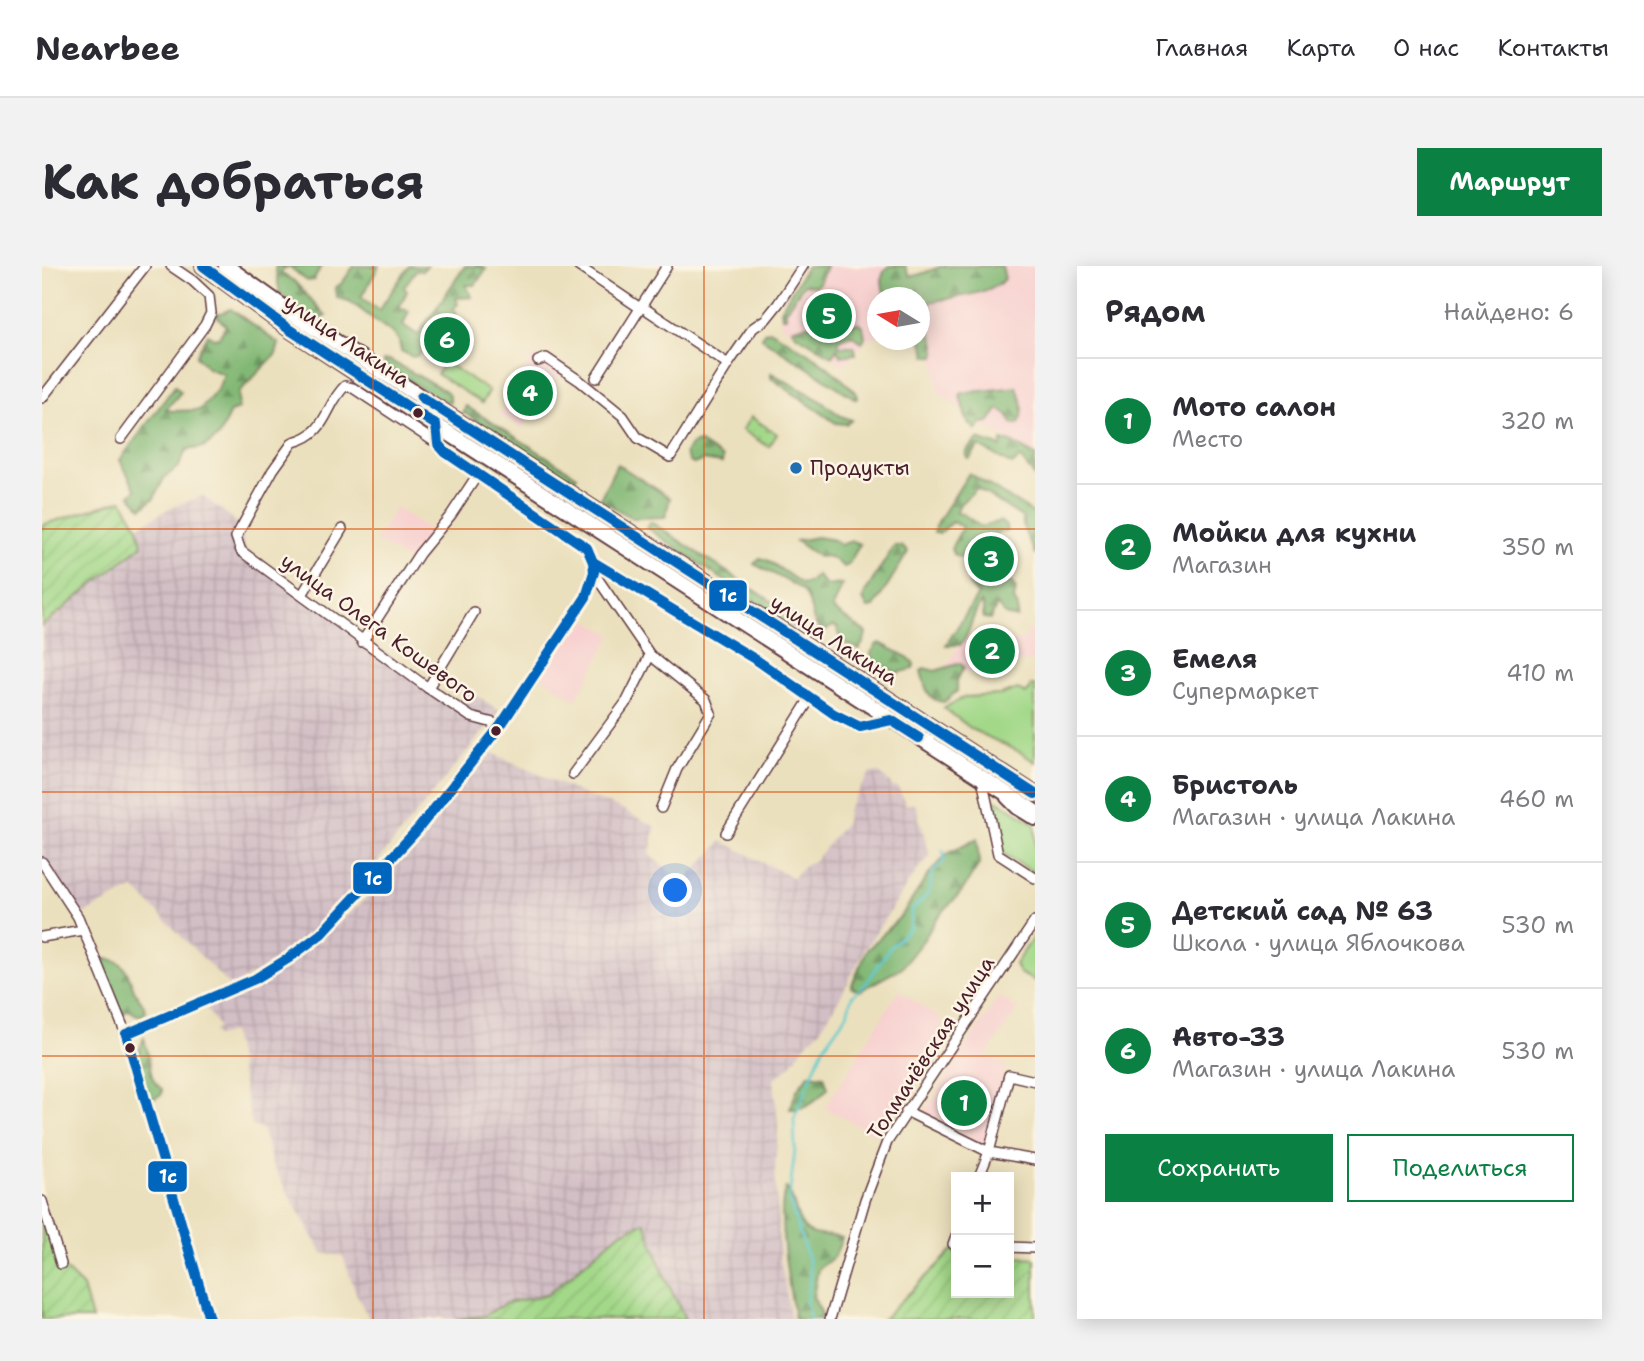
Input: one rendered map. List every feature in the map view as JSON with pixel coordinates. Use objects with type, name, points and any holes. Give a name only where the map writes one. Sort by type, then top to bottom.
[{"type":"highway","name":"улица Лакина","points":[[203,266],[290,330],[1035,812]]},
{"type":"highway","name":"улица Лакина","points":[[226,266],[318,330],[1035,794]]},
{"type":"street","points":[[42,398],[145,266]]},
{"type":"street","points":[[121,439],[211,313],[209,296],[171,266]]},
{"type":"street","points":[[578,266],[728,364]]},
{"type":"street","points":[[596,378],[667,266]]},
{"type":"street","points":[[538,361],[546,358],[580,381],[623,416],[638,438],[670,457],[753,328],[766,319],[803,266]]},
{"type":"street","name":"улица Олега Кошевого","points":[[438,444],[354,388],[345,387],[321,425],[305,440],[293,442],[273,470],[236,537],[241,551],[362,642],[471,717],[501,725]]},
{"type":"street","points":[[126,1034],[248,982],[289,958],[321,934],[418,829],[501,725],[586,597],[595,575],[595,563],[587,548],[438,444],[436,425]]},
{"type":"street","points":[[362,642],[419,554],[451,515],[478,474]]},
{"type":"street","points":[[302,595],[342,529]]},
{"type":"street","points":[[595,563],[758,661],[834,714],[860,727],[891,720]]},
{"type":"street","points":[[595,575],[650,654],[706,700],[711,713],[677,769],[661,808]]},
{"type":"street","points":[[428,688],[474,612]]},
{"type":"street","points":[[573,774],[627,701],[650,654]]},
{"type":"street","points":[[726,833],[811,697]]},
{"type":"street","points":[[982,779],[998,854],[1035,878]]},
{"type":"street","points":[[1000,790],[1017,809],[1035,820]]},
{"type":"street","points":[[42,862],[78,916],[126,1034],[209,1319]]},
{"type":"street","name":"Толмачёвская улица","points":[[830,1319],[849,1249],[887,1142],[1035,921]]},
{"type":"street","points":[[42,937],[83,930]]},
{"type":"street","points":[[981,1172],[989,1152],[1009,1075],[1035,1081]]},
{"type":"street","points":[[906,1111],[989,1152],[1035,1160]]},
{"type":"street","points":[[42,1201],[61,1264]]},
{"type":"street","points":[[1014,1247],[1035,1248]]},
{"type":"shaded area","points":[[811,266],[905,266],[909,287],[867,287],[867,339],[844,366],[781,325],[780,313]]},
{"type":"shaded area","points":[[1003,266],[1035,266],[1035,456],[976,421],[939,393],[930,333],[930,287],[923,287]]},
{"type":"shaded area","points":[[533,356],[561,373],[522,429],[499,414]]},
{"type":"shaded area","points":[[203,496],[238,523],[245,549],[432,687],[457,703],[467,689],[500,711],[342,905],[284,956],[231,987],[134,888],[79,916],[42,860],[42,627],[142,546],[138,527],[170,508]]},
{"type":"shaded area","points":[[396,507],[432,532],[412,563],[375,540]]},
{"type":"shaded area","points":[[582,617],[612,635],[576,700],[542,677]]},
{"type":"shaded area","points":[[1035,629],[1035,660],[940,676],[964,638],[994,633],[997,644],[1027,639],[1026,631]]},
{"type":"shaded area","points":[[490,752],[656,827],[649,855],[684,882],[722,841],[793,878],[798,871],[816,859],[846,822],[848,808],[870,773],[880,773],[893,787],[898,787],[906,805],[915,804],[930,856],[918,869],[866,947],[821,1029],[790,1066],[774,1079],[778,1127],[775,1169],[780,1257],[791,1319],[685,1319],[664,1275],[620,1233],[547,1295],[506,1303],[484,1316],[456,1319],[444,1319],[441,1316],[437,1319],[369,1319],[343,1256],[322,1253],[272,1164],[262,1128],[252,1126],[232,1032],[216,1036],[213,1031],[219,1028],[206,1008],[240,990],[322,938],[373,892]]},
{"type":"shaded area","points":[[899,990],[940,1018],[943,1036],[877,1136],[825,1108]]},
{"type":"shaded area","points":[[999,996],[1017,1009],[986,1056],[1006,1065],[986,1146],[922,1115]]},
{"type":"green space","points":[[275,266],[321,266],[314,280],[307,281],[290,267],[281,270],[326,316],[317,320],[280,294]]},
{"type":"green space","points":[[354,266],[379,266],[361,297],[379,310],[409,266],[427,266],[422,271],[416,270],[404,287],[407,291],[399,308],[409,311],[403,325],[418,335],[465,266],[486,269],[475,285],[466,285],[472,297],[456,298],[458,304],[453,309],[456,315],[446,322],[440,320],[419,355],[413,357],[401,351],[395,335],[349,301],[337,298],[335,288]]},
{"type":"green space","points":[[807,266],[826,266],[819,283],[815,286],[804,284],[786,310],[786,317],[782,317],[781,309]]},
{"type":"green space","points":[[889,266],[905,266],[909,276],[946,266],[1002,266],[1005,279],[980,292],[930,302],[930,287],[883,287],[882,277]]},
{"type":"green space","points":[[231,309],[279,344],[276,354],[239,392],[238,409],[230,412],[219,436],[205,447],[186,450],[179,466],[164,478],[154,498],[142,508],[130,495],[136,490],[120,460],[175,386],[181,392],[166,409],[172,411],[200,410],[218,389],[224,374],[209,369],[196,356],[208,334],[213,338],[219,337],[226,326],[216,315]]},
{"type":"green space","points":[[858,323],[863,326],[865,337],[862,343],[853,335],[841,338],[838,342],[840,346],[854,346],[856,354],[840,356],[837,348],[832,356],[794,333],[792,329],[808,325],[842,326]]},
{"type":"green space","points":[[930,330],[936,350],[935,356],[927,356],[925,350],[930,350]]},
{"type":"green space","points":[[771,331],[827,367],[857,394],[858,398],[762,338],[764,332]]},
{"type":"green space","points":[[389,360],[446,391],[450,402],[441,400],[386,366],[383,361]]},
{"type":"green space","points":[[445,362],[489,391],[482,403],[437,374]]},
{"type":"green space","points":[[771,373],[852,420],[846,424],[836,423],[771,378]]},
{"type":"green space","points":[[1017,387],[1023,411],[1018,424],[1012,423],[1006,413],[999,409],[989,422],[981,423],[976,430],[967,421],[960,396],[962,393]]},
{"type":"green space","points":[[466,406],[577,476],[572,481],[463,412]]},
{"type":"green space","points":[[751,417],[777,434],[769,447],[742,430]]},
{"type":"green space","points":[[978,439],[1001,447],[1002,441],[1009,441],[1035,456],[1035,477],[1020,458],[1012,465],[979,446],[969,459],[966,456],[968,449]]},
{"type":"green space","points":[[699,442],[723,458],[722,463],[703,460],[694,464],[689,462],[685,453],[692,444]]},
{"type":"green space","points":[[617,464],[670,498],[665,517],[632,518],[600,499]]},
{"type":"green space","points":[[969,473],[1035,514],[1035,555],[1025,532],[1023,518],[977,488],[960,504],[956,513],[963,514],[981,527],[1000,521],[1007,531],[983,536],[967,555],[959,557],[953,554],[951,548],[963,527],[952,522],[939,534],[934,532]]},
{"type":"green space","points":[[122,500],[138,527],[142,545],[42,626],[42,525]]},
{"type":"green space","points":[[651,522],[800,620],[794,628],[647,528]]},
{"type":"green space","points":[[817,537],[834,540],[840,545],[852,541],[860,544],[848,565],[844,567],[830,557],[819,557],[796,541]]},
{"type":"green space","points":[[894,546],[901,546],[908,552],[874,607],[868,608],[863,599],[865,593]]},
{"type":"green space","points":[[760,558],[769,561],[802,584],[817,575],[826,586],[842,584],[832,608],[866,633],[859,649],[841,642],[837,627],[833,626],[823,632],[818,628],[804,592],[754,564]]},
{"type":"green space","points":[[971,579],[1011,582],[1016,589],[1014,600],[1018,607],[1017,618],[1005,615],[997,605],[990,619],[983,618],[981,603],[960,645],[946,645],[978,595],[969,585]]},
{"type":"green space","points":[[880,643],[909,658],[914,665],[913,669],[897,673],[875,663],[871,653]]},
{"type":"green space","points":[[961,663],[964,667],[957,680],[957,691],[944,702],[930,696],[921,671],[924,668],[935,671]]},
{"type":"green space","points":[[1035,685],[1035,762],[973,730],[944,708],[965,697],[1000,695],[1018,689],[1025,694],[1030,690],[1030,686]]},
{"type":"green space","points":[[994,800],[1035,824],[1035,873],[1004,854],[992,803]]},
{"type":"green space","points":[[977,839],[979,864],[962,891],[937,918],[901,968],[860,991],[851,987],[867,950],[902,915],[928,875],[947,854]]},
{"type":"green space","points":[[1035,935],[1035,981],[1019,973],[1015,964]]},
{"type":"green space","points":[[109,959],[119,962],[125,969],[145,1007],[143,1015],[129,1010],[121,1014],[101,961]]},
{"type":"green space","points":[[144,1037],[152,1076],[162,1089],[162,1094],[153,1099],[149,1097],[133,1052],[138,1054]]},
{"type":"green space","points":[[809,1074],[824,1076],[828,1088],[811,1103],[790,1109],[797,1090]]},
{"type":"green space","points":[[786,1188],[804,1228],[813,1234],[842,1238],[835,1256],[818,1269],[813,1297],[821,1312],[820,1319],[795,1319],[783,1232],[783,1199]]},
{"type":"green space","points":[[42,1209],[59,1264],[83,1287],[92,1319],[42,1319]]},
{"type":"green space","points":[[645,1222],[664,1275],[685,1319],[456,1319],[484,1316],[506,1303],[547,1295],[620,1233]]},
{"type":"green space","points":[[951,1252],[951,1298],[1014,1298],[1014,1257],[1035,1259],[1035,1319],[883,1319]]},
{"type":"waterway","points":[[810,1319],[806,1302],[810,1279],[809,1262],[789,1199],[795,1149],[794,1118],[823,1048],[847,1014],[852,996],[866,984],[890,947],[911,927],[911,911],[929,891],[931,875],[945,859],[943,851]]},
{"type":"transit line","name":"1с","points":[[126,1034],[255,979],[321,934],[418,829],[501,725],[586,597],[594,572],[587,548],[445,452],[438,444],[436,425],[290,330],[203,266]]},
{"type":"transit line","name":"1с","points":[[421,397],[1035,794]]},
{"type":"transit line","name":"1с","points":[[595,563],[758,661],[834,714],[860,727],[891,720],[919,738]]},
{"type":"transit line","name":"1с","points":[[126,1034],[209,1319]]},
{"type":"place","name":"Детский сад № 63","points":[[829,316]]},
{"type":"place","name":"Авто-33","points":[[447,340]]},
{"type":"place","name":"Бристоль","points":[[530,393]]},
{"type":"place","name":"Продукты","points":[[796,468]]},
{"type":"place","name":"Емеля","points":[[991,559]]},
{"type":"place","name":"Мойки для кухни","points":[[992,651]]},
{"type":"place","name":"Мото салон","points":[[964,1103]]}]
